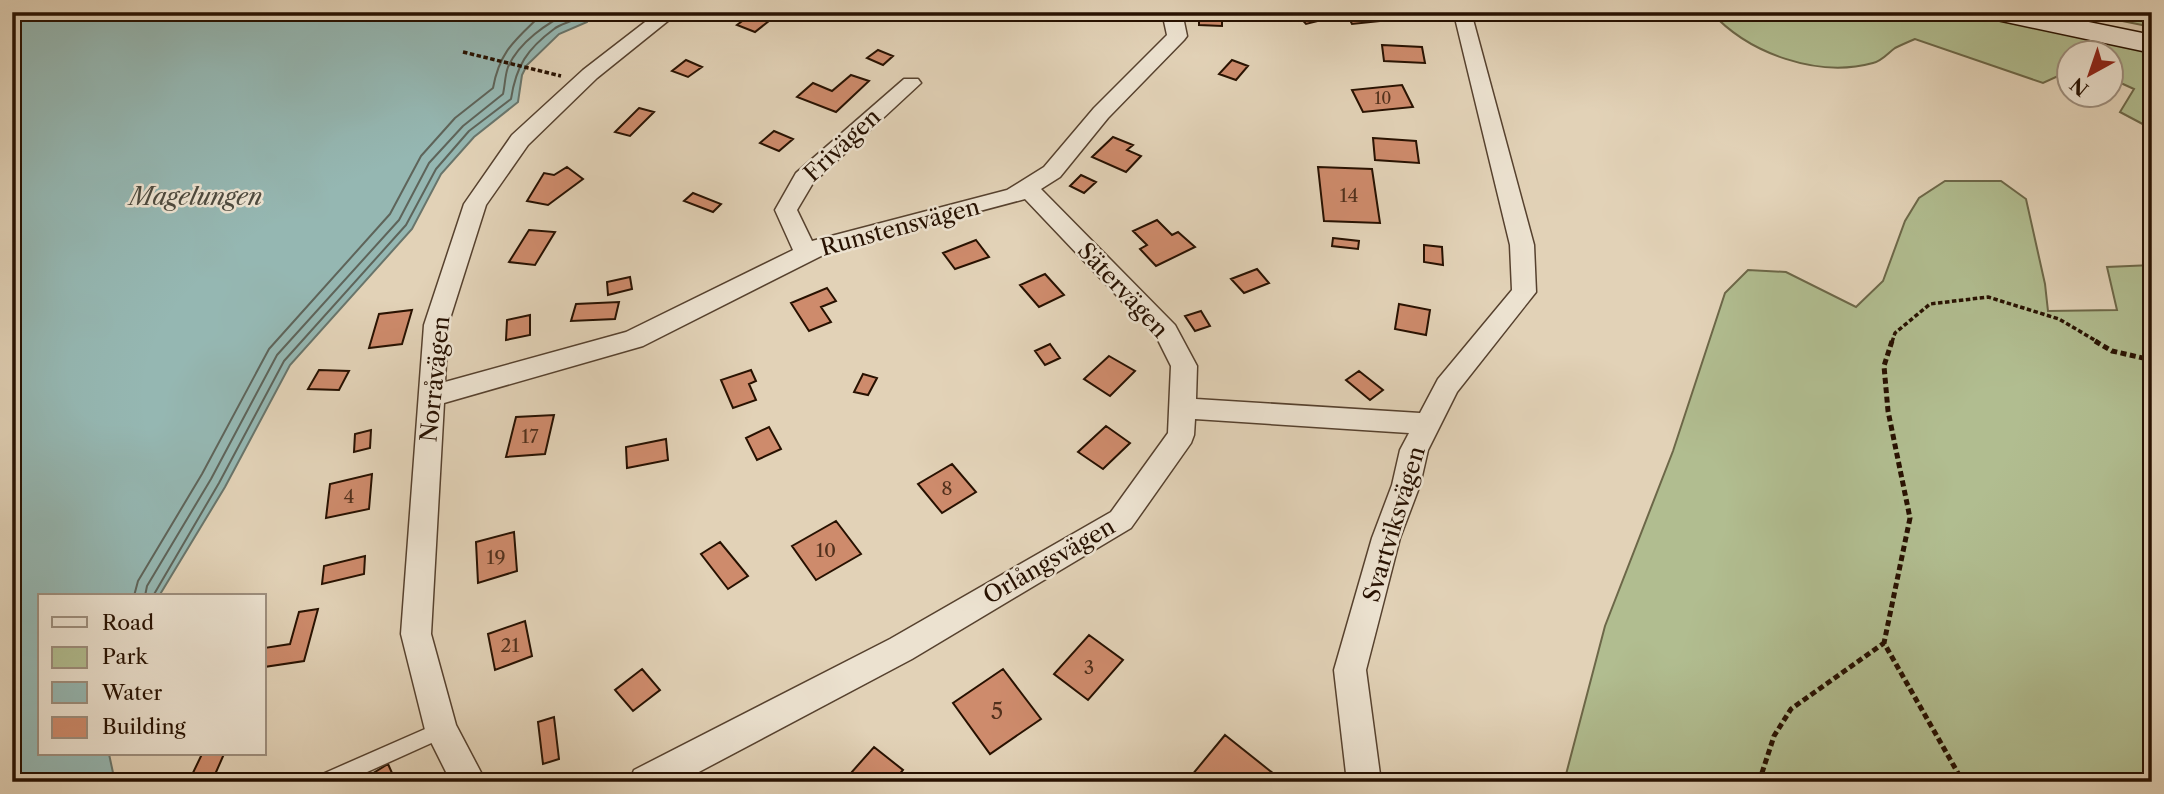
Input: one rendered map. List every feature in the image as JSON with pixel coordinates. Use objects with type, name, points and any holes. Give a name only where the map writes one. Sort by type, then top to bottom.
[{"type":"main road","points":[[1997,12],[2152,44]]},
{"type":"street","name":"Norråvägen","points":[[469,782],[441,730],[416,634],[436,325],[475,204],[520,140],[590,74],[670,12]]},
{"type":"street","name":"Runstensvägen","points":[[433,396],[634,339],[826,244],[1014,196],[1052,172],[1101,113],[1177,36],[1172,12]]},
{"type":"street","name":"Svartviksvägen","points":[[1364,782],[1350,670],[1386,538],[1406,485],[1414,450],[1447,386],[1524,292],[1522,245],[1467,24],[1461,12]]},
{"type":"street","name":"Frivägen","points":[[806,254],[786,210],[794,193],[804,178],[911,83]]},
{"type":"street","name":"Sätervägen","points":[[1027,188],[1166,332],[1184,366],[1183,408]]},
{"type":"street","points":[[1183,408],[1427,424]]},
{"type":"street","name":"Orlångsvägen","points":[[646,782],[901,649],[1121,520],[1181,435],[1183,408]]},
{"type":"lane","points":[[324,782],[441,730]]},
{"type":"path","points":[[463,52],[556,75]]},
{"type":"path","points":[[1963,782],[1884,643],[1910,519],[1888,411],[1884,366],[1895,333],[1930,304],[1989,297],[2059,319],[2112,351],[2152,360]]},
{"type":"path","points":[[1759,782],[1774,736],[1791,709],[1884,643]]},
{"type":"green space","points":[[1711,12],[1963,12],[2089,38],[2056,38],[2056,77],[2043,83],[1915,39],[1895,48],[1876,62],[1852,67],[1808,65],[1764,51],[1727,27]]},
{"type":"green space","points":[[2078,12],[2152,12],[2152,27]]},
{"type":"green space","points":[[2126,46],[2152,51],[2152,129],[2120,112],[2126,108],[2126,102],[2134,89],[2126,85]]},
{"type":"green space","points":[[1945,181],[2001,181],[2026,199],[2045,284],[2048,311],[2117,310],[2107,267],[2152,265],[2152,782],[1564,782],[1605,626],[1673,451],[1725,293],[1748,270],[1786,272],[1856,307],[1883,281],[1905,221],[1919,198]]},
{"type":"water","name":"Magelungen","points":[[12,12],[590,12],[587,22],[559,34],[527,65],[522,75],[518,102],[474,137],[441,174],[412,229],[290,365],[225,487],[160,594],[38,594],[38,756],[109,756],[115,782],[12,782]]},
{"type":"building","points":[[754,12],[774,17],[755,32],[737,25]]},
{"type":"building","points":[[1199,12],[1252,12],[1252,20],[1222,19],[1222,26],[1199,25]]},
{"type":"building","points":[[1295,12],[1310,12],[1318,21],[1306,24]]},
{"type":"building","points":[[1346,12],[1376,12],[1381,21],[1352,24]]},
{"type":"building","points":[[1382,45],[1422,47],[1425,63],[1384,61]]},
{"type":"building","points":[[878,50],[893,56],[883,65],[867,58]]},
{"type":"building","points":[[686,60],[702,67],[688,77],[672,71]]},
{"type":"building","points":[[1232,60],[1248,66],[1236,80],[1219,74]]},
{"type":"building","points":[[851,75],[869,81],[836,112],[797,97],[813,83],[832,91]]},
{"type":"building","points":[[1402,85],[1413,107],[1363,112],[1352,90]]},
{"type":"building","points":[[639,108],[654,112],[630,136],[615,132]]},
{"type":"building","points":[[774,131],[793,139],[779,151],[760,143]]},
{"type":"building","points":[[1113,137],[1133,145],[1127,150],[1141,156],[1126,172],[1092,157]]},
{"type":"building","points":[[1373,138],[1416,141],[1419,163],[1375,160]]},
{"type":"building","points":[[567,167],[583,179],[548,205],[527,201],[544,173],[554,175]]},
{"type":"building","points":[[1318,167],[1372,169],[1380,223],[1324,221]]},
{"type":"building","points":[[1081,175],[1096,182],[1084,193],[1070,186]]},
{"type":"building","points":[[693,193],[721,204],[713,212],[684,201]]},
{"type":"building","points":[[1157,220],[1172,235],[1178,232],[1195,247],[1156,266],[1140,249],[1147,245],[1133,231]]},
{"type":"building","points":[[529,230],[555,232],[535,265],[509,262]]},
{"type":"building","points":[[1333,238],[1359,241],[1358,249],[1332,246]]},
{"type":"building","points":[[976,240],[989,257],[955,269],[943,253]]},
{"type":"building","points":[[1424,245],[1442,247],[1443,265],[1424,262]]},
{"type":"building","points":[[1257,269],[1269,283],[1244,293],[1231,279]]},
{"type":"building","points":[[1045,274],[1064,295],[1039,307],[1020,285]]},
{"type":"building","points":[[630,277],[632,289],[608,295],[607,282]]},
{"type":"building","points":[[827,288],[836,301],[821,307],[831,322],[809,331],[791,303]]},
{"type":"building","points":[[619,302],[615,319],[571,321],[576,304]]},
{"type":"building","points":[[1399,304],[1430,310],[1426,335],[1395,329]]},
{"type":"building","points":[[412,310],[402,344],[369,348],[379,314]]},
{"type":"building","points":[[1201,311],[1210,326],[1195,331],[1185,316]]},
{"type":"building","points":[[530,315],[530,335],[506,340],[507,320]]},
{"type":"building","points":[[1050,344],[1060,358],[1045,365],[1035,351]]},
{"type":"building","points":[[1109,356],[1135,371],[1110,396],[1084,379]]},
{"type":"building","points":[[319,370],[349,371],[339,390],[308,389]]},
{"type":"building","points":[[751,370],[756,381],[749,384],[756,400],[733,408],[721,380]]},
{"type":"building","points":[[1359,371],[1383,390],[1370,400],[1346,380]]},
{"type":"building","points":[[863,374],[877,378],[868,395],[854,392]]},
{"type":"building","points":[[554,415],[545,454],[506,457],[516,417]]},
{"type":"building","points":[[1106,426],[1130,443],[1103,469],[1078,452]]},
{"type":"building","points":[[769,427],[781,449],[757,460],[746,438]]},
{"type":"building","points":[[371,430],[370,448],[354,452],[355,434]]},
{"type":"building","points":[[666,439],[668,460],[627,468],[626,447]]},
{"type":"building","points":[[952,464],[976,492],[942,513],[918,484]]},
{"type":"building","points":[[372,474],[369,509],[326,518],[330,484]]},
{"type":"building","points":[[836,521],[861,554],[816,580],[792,546]]},
{"type":"building","points":[[514,532],[517,571],[478,583],[476,542]]},
{"type":"building","points":[[720,542],[748,576],[728,589],[701,554]]},
{"type":"building","points":[[365,556],[364,574],[322,584],[324,566]]},
{"type":"building","points":[[318,609],[304,661],[266,667],[266,648],[290,644],[299,612]]},
{"type":"building","points":[[525,621],[532,656],[495,670],[488,634]]},
{"type":"building","points":[[1089,635],[1123,660],[1088,700],[1054,674]]},
{"type":"building","points":[[642,669],[660,690],[633,711],[615,690]]},
{"type":"building","points":[[1003,669],[1041,719],[990,754],[953,703]]},
{"type":"building","points":[[554,717],[559,759],[543,764],[538,722]]},
{"type":"building","points":[[1225,735],[1279,778],[1276,782],[1187,781]]},
{"type":"building","points":[[874,747],[903,770],[893,782],[843,782]]},
{"type":"building","points":[[201,756],[223,756],[213,779],[190,779]]},
{"type":"building","points":[[388,764],[396,782],[359,782]]}]
